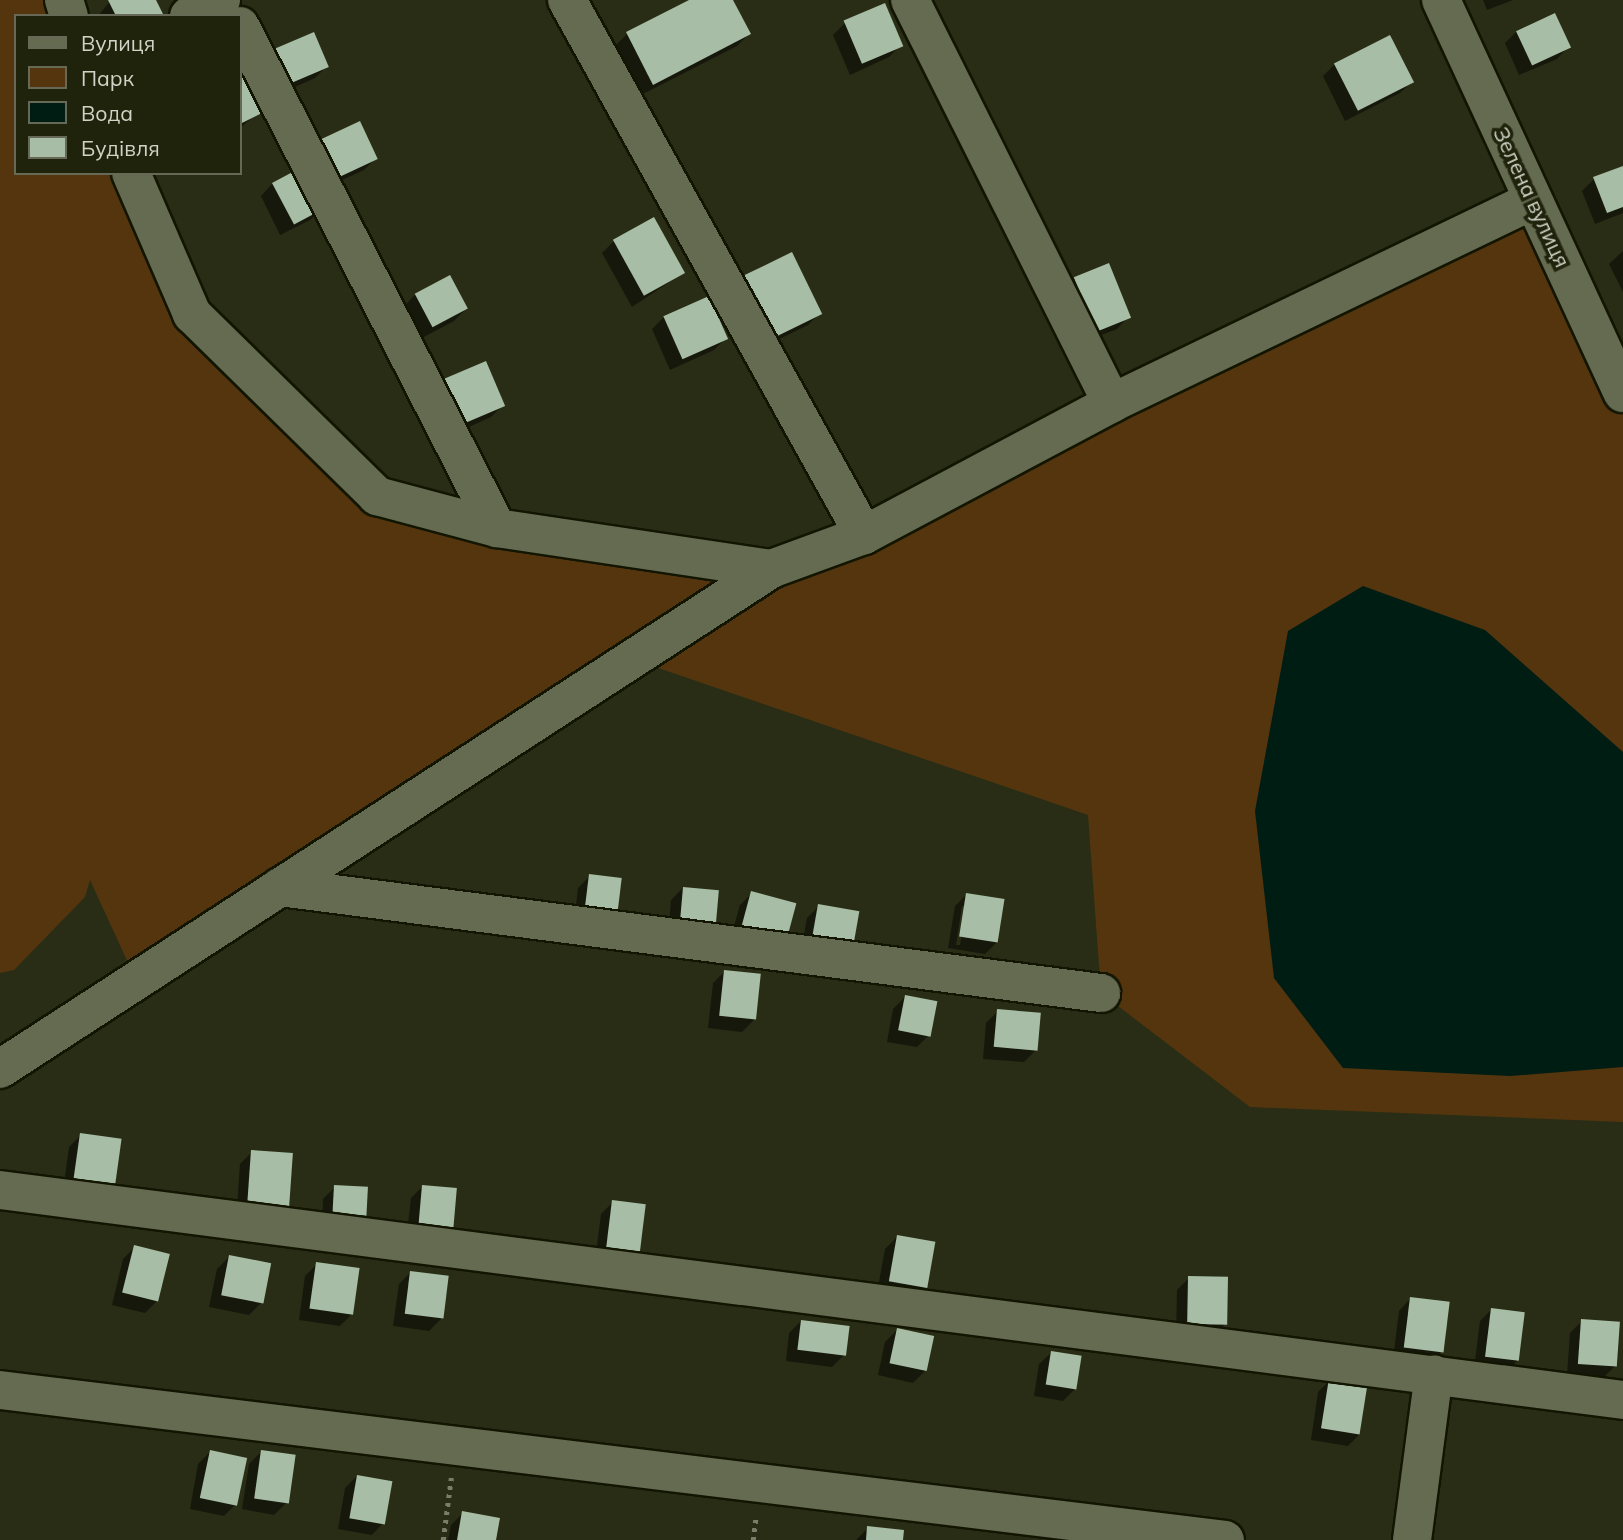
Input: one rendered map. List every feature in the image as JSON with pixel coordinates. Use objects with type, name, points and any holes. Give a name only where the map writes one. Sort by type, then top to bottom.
[{"type":"street","points":[[193,14],[223,0]]},
{"type":"street","points":[[567,0],[864,535]]},
{"type":"street","points":[[910,0],[1112,403]]},
{"type":"street","name":"Зелена вулиця","points":[[1441,0],[1623,393]]},
{"type":"street","points":[[242,30],[497,528]]},
{"type":"street","points":[[132,175],[192,314],[377,496],[497,528],[771,569]]},
{"type":"street","points":[[0,1069],[771,569],[864,535],[1112,403],[1533,200]]},
{"type":"street","points":[[280,887],[1101,993]]},
{"type":"street","points":[[0,1189],[1623,1400]]},
{"type":"street","points":[[1412,1540],[1434,1374]]},
{"type":"street","points":[[0,1390],[1225,1540]]},
{"type":"path","points":[[443,1540],[455,1446]]},
{"type":"green space","points":[[0,0],[64,0],[68,14],[14,14],[14,175],[132,175],[192,314],[377,496],[771,569],[1533,200],[1623,393],[1623,1122],[1250,1107],[1101,993],[1088,815],[632,659],[136,980],[90,880],[85,897],[14,970],[0,973]]},
{"type":"water","points":[[1363,586],[1485,630],[1623,752],[1623,1067],[1510,1076],[1343,1068],[1274,978],[1255,811],[1288,631]]},
{"type":"building","points":[[108,0],[156,0],[163,14],[115,14]]},
{"type":"building","points":[[689,0],[733,0],[751,34],[653,85],[626,32]]},
{"type":"building","points":[[885,3],[903,46],[862,64],[844,21]]},
{"type":"building","points":[[1555,13],[1571,47],[1532,66],[1516,31]]},
{"type":"building","points":[[314,32],[329,67],[288,84],[273,49]]},
{"type":"building","points":[[1390,35],[1414,82],[1358,111],[1334,64]]},
{"type":"building","points":[[242,74],[262,113],[242,123]]},
{"type":"building","points":[[360,121],[378,159],[339,177],[321,139]]},
{"type":"building","points":[[1623,166],[1623,207],[1607,213],[1593,177]]},
{"type":"building","points":[[302,167],[324,208],[294,224],[272,183]]},
{"type":"building","points":[[654,217],[685,273],[644,296],[613,240]]},
{"type":"building","points":[[792,252],[822,314],[773,338],[743,276]]},
{"type":"building","points":[[1109,263],[1131,318],[1096,332],[1074,277]]},
{"type":"building","points":[[450,275],[468,309],[433,327],[415,294]]},
{"type":"building","points":[[709,296],[728,339],[682,359],[663,316]]},
{"type":"building","points":[[486,361],[505,406],[463,424],[444,379]]},
{"type":"building","points":[[589,874],[622,878],[617,915],[584,911]]},
{"type":"building","points":[[683,887],[719,890],[716,927],[680,924]]},
{"type":"building","points":[[751,891],[796,903],[786,944],[740,932]]},
{"type":"building","points":[[966,893],[1005,899],[998,943],[959,936]]},
{"type":"building","points":[[818,904],[859,911],[852,953],[811,945]]},
{"type":"building","points":[[724,970],[761,974],[756,1020],[719,1016]]},
{"type":"building","points":[[905,995],[937,1001],[931,1037],[898,1030]]},
{"type":"building","points":[[997,1009],[1041,1013],[1038,1051],[994,1047]]},
{"type":"building","points":[[80,1133],[122,1139],[115,1184],[74,1179]]},
{"type":"building","points":[[251,1150],[293,1153],[289,1213],[247,1210]]},
{"type":"building","points":[[334,1185],[368,1187],[366,1216],[332,1214]]},
{"type":"building","points":[[422,1185],[457,1188],[453,1233],[418,1230]]},
{"type":"building","points":[[612,1200],[646,1204],[640,1254],[606,1250]]},
{"type":"building","points":[[897,1235],[935,1242],[927,1288],[889,1281]]},
{"type":"building","points":[[134,1245],[170,1254],[158,1301],[122,1293]]},
{"type":"building","points":[[229,1255],[271,1263],[263,1303],[221,1295]]},
{"type":"building","points":[[316,1262],[360,1268],[353,1315],[309,1309]]},
{"type":"building","points":[[410,1271],[449,1276],[443,1318],[405,1314]]},
{"type":"building","points":[[1188,1276],[1228,1277],[1227,1325],[1187,1324]]},
{"type":"building","points":[[1410,1297],[1450,1302],[1443,1352],[1404,1348]]},
{"type":"building","points":[[1491,1308],[1525,1312],[1519,1361],[1485,1357]]},
{"type":"building","points":[[1581,1319],[1620,1322],[1617,1367],[1578,1364]]},
{"type":"building","points":[[801,1320],[850,1326],[846,1356],[797,1350]]},
{"type":"building","points":[[897,1328],[934,1336],[927,1371],[890,1363]]},
{"type":"building","points":[[1051,1351],[1082,1356],[1076,1389],[1046,1385]]},
{"type":"building","points":[[1329,1378],[1368,1384],[1360,1434],[1321,1428]]},
{"type":"building","points":[[210,1450],[247,1458],[237,1506],[200,1498]]},
{"type":"building","points":[[261,1450],[296,1455],[289,1503],[254,1499]]},
{"type":"building","points":[[357,1475],[392,1481],[385,1525],[349,1518]]},
{"type":"building","points":[[462,1511],[500,1518],[496,1540],[457,1540]]},
{"type":"building","points":[[867,1526],[904,1530],[903,1540],[866,1540]]}]
